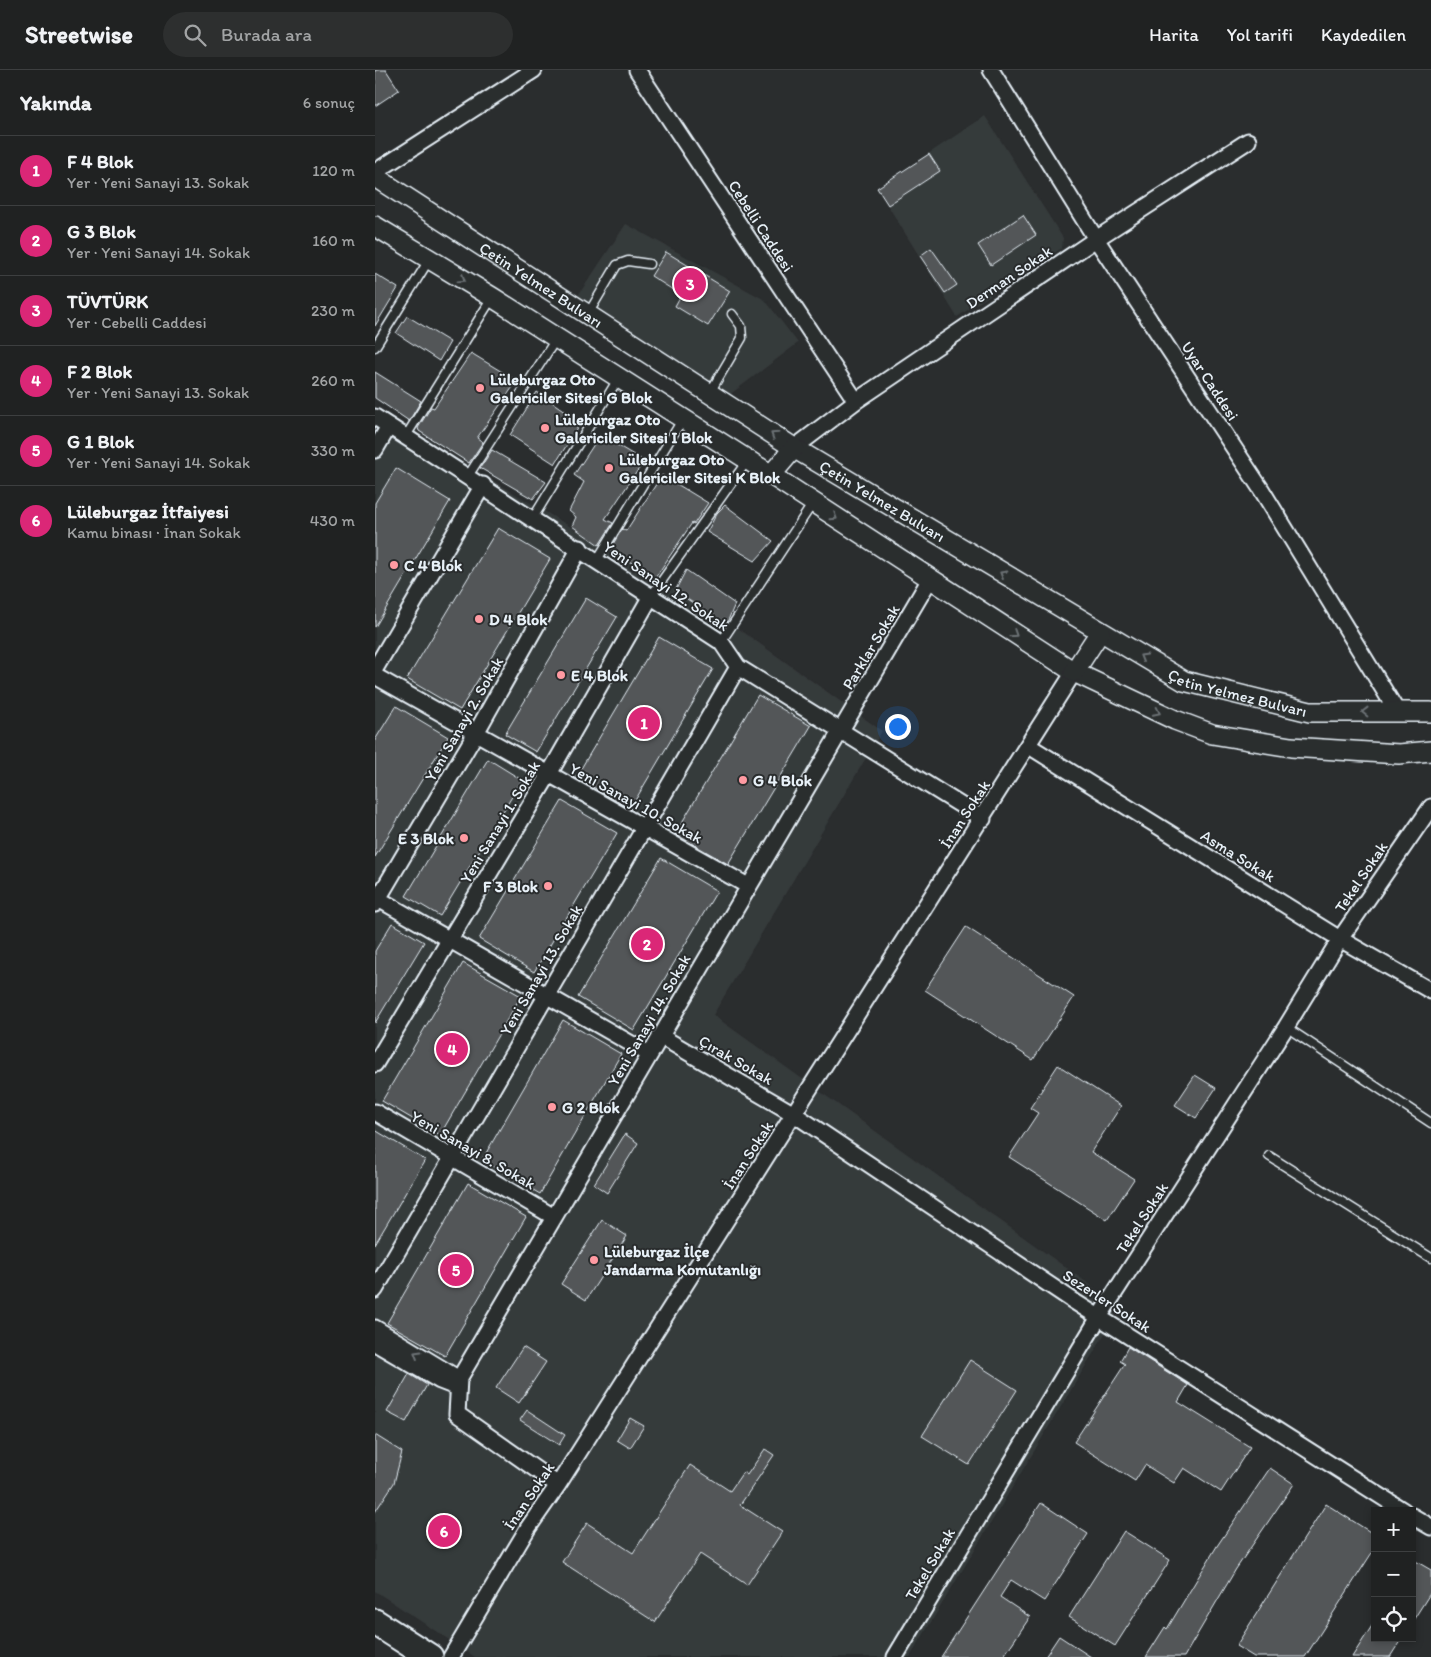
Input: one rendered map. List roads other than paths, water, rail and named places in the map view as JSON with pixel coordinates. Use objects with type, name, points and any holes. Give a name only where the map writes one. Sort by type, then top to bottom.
[{"type":"highway","points":[[375,1622],[429,1657]]},
{"type":"street","points":[[375,172],[534,70]]},
{"type":"street","name":"Cebelli Caddesi","points":[[637,70],[856,401]]},
{"type":"street","name":"Uyar Caddesi","points":[[991,70],[1096,239],[1261,489],[1398,712]]},
{"type":"street","name":"Derman Sokak","points":[[794,448],[856,401],[1096,239],[1248,141]]},
{"type":"street","name":"Çetin Yelmez Bulvarı","points":[[375,177],[794,448],[1184,681],[1310,712],[1431,712]]},
{"type":"street","points":[[375,226],[492,297],[682,420],[748,460],[1074,672],[1175,720],[1212,734],[1291,747],[1399,754],[1431,751]]},
{"type":"street","name":"Yeni Sanayi 12. Sokak","points":[[375,417],[580,548],[721,642],[737,667],[983,819]]},
{"type":"street","points":[[375,450],[389,426]]},
{"type":"street","points":[[771,475],[794,448]]},
{"type":"street","points":[[375,670],[483,486]]},
{"type":"street","name":"Yeni Sanayi 2. Sokak","points":[[376,900],[476,733],[580,548]]},
{"type":"street","name":"Parklar Sokak","points":[[841,732],[930,579]]},
{"type":"street","name":"Yeni Sanayi 1. Sokak","points":[[375,1064],[549,774],[651,596]]},
{"type":"street","points":[[1074,672],[1101,632]]},
{"type":"street","name":"Yeni Sanayi 13. Sokak","points":[[375,1290],[737,667]]},
{"type":"street","name":"İnan Sokak","points":[[451,1657],[527,1528],[558,1485],[983,819],[1074,672]]},
{"type":"street","name":"Yeni Sanayi 10. Sokak","points":[[375,676],[748,886]]},
{"type":"street","name":"Yeni Sanayi 14. Sokak","points":[[459,1384],[649,1054],[841,732]]},
{"type":"street","name":"Asma Sokak","points":[[1029,746],[1340,939],[1431,991]]},
{"type":"street","name":"Tekel Sokak","points":[[895,1657],[1099,1317],[1286,1028],[1340,939],[1431,807]]},
{"type":"street","points":[[376,900],[649,1054]]},
{"type":"street","name":"Çırak Sokak","points":[[660,1036],[794,1114]]},
{"type":"street","name":"Yeni Sanayi 8. Sokak","points":[[375,1112],[554,1217]]},
{"type":"street","name":"Sezerler Sokak","points":[[794,1114],[1099,1317],[1398,1507]]},
{"type":"street","points":[[375,1328],[459,1384]]},
{"type":"street","points":[[375,1342],[440,1381],[459,1384]]},
{"type":"street","points":[[459,1384],[457,1414],[558,1485]]},
{"type":"street","points":[[1416,1519],[1431,1528]]},
{"type":"lane","points":[[375,347],[430,259]]},
{"type":"lane","points":[[588,315],[617,265],[628,261],[649,264]]},
{"type":"lane","points":[[406,436],[492,297]]},
{"type":"lane","points":[[709,394],[742,338],[741,326],[732,314]]},
{"type":"lane","points":[[468,476],[556,339]]},
{"type":"lane","points":[[533,518],[619,378]]},
{"type":"lane","points":[[597,560],[682,420]]},
{"type":"lane","points":[[651,596],[748,460]]},
{"type":"lane","points":[[721,642],[813,503]]},
{"type":"lane","points":[[1286,1028],[1431,1123]]},
{"type":"lane","points":[[1269,1156],[1431,1258]]},
{"type":"place","name":"TÜVTÜRK","points":[[690,284]]},
{"type":"place","name":"Lüleburgaz Oto Galericiler Sitesi G Blok","points":[[480,388]]},
{"type":"place","name":"Lüleburgaz Oto Galericiler Sitesi I Blok","points":[[545,428]]},
{"type":"place","name":"Lüleburgaz Oto Galericiler Sitesi K Blok","points":[[609,468]]},
{"type":"place","name":"C 4 Blok","points":[[394,565]]},
{"type":"place","name":"D 4 Blok","points":[[479,619]]},
{"type":"place","name":"E 4 Blok","points":[[561,675]]},
{"type":"place","name":"F 4 Blok","points":[[644,723]]},
{"type":"place","name":"G 4 Blok","points":[[743,780]]},
{"type":"place","name":"E 3 Blok","points":[[464,838]]},
{"type":"place","name":"F 3 Blok","points":[[548,886]]},
{"type":"place","name":"G 3 Blok","points":[[647,944]]},
{"type":"place","name":"F 2 Blok","points":[[452,1049]]},
{"type":"place","name":"G 2 Blok","points":[[552,1107]]},
{"type":"place","name":"Lüleburgaz İlçe Jandarma Komutanlığı","points":[[594,1260]]},
{"type":"place","name":"G 1 Blok","points":[[456,1270]]},
{"type":"place","name":"Lüleburgaz İtfaiyesi","points":[[444,1531]]}]
